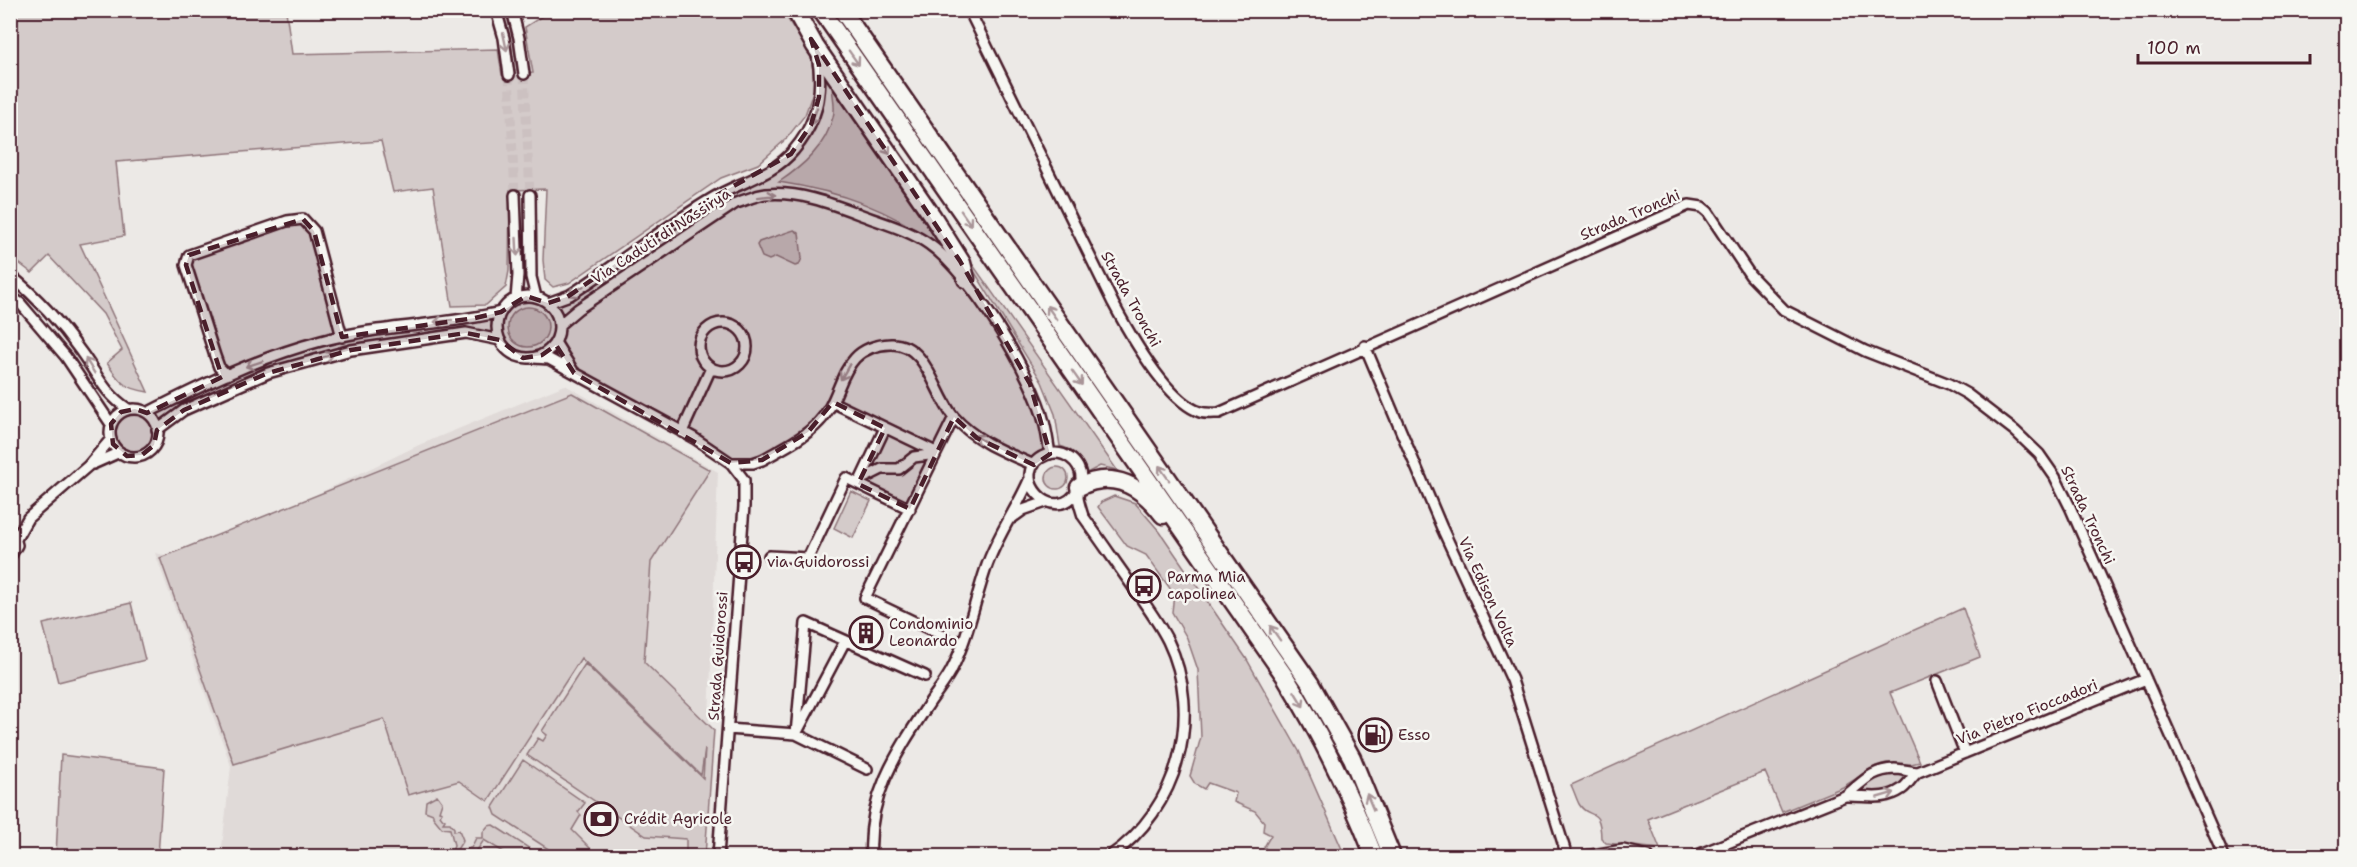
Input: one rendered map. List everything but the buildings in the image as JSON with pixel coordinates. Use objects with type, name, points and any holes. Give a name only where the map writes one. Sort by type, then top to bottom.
[{"type":"highway","points":[[795,10],[811,39],[933,217],[962,263],[966,279]]},
{"type":"highway","points":[[821,10],[1286,678],[1315,726],[1351,799],[1374,856]]},
{"type":"highway","points":[[842,10],[1310,683],[1352,758],[1392,856]]},
{"type":"highway","points":[[1079,488],[1099,479],[1108,479],[1129,485],[1142,493],[1160,511],[1243,616]]},
{"type":"street","points":[[496,10],[504,38],[509,75]]},
{"type":"street","points":[[512,10],[524,74]]},
{"type":"street","name":"Strada Tronchi","points":[[969,10],[1128,331],[1160,378],[1189,407],[1202,413],[1219,413],[1365,346],[1689,205],[1702,207],[1708,212],[1750,274],[1784,310],[1865,351],[1949,384],[1967,394],[2015,431],[2039,454],[2055,477],[2070,507],[2224,856]]},
{"type":"street","points":[[548,303],[570,295],[711,199],[766,172],[791,154],[811,125],[819,97],[819,65],[811,39]]},
{"type":"street","name":"Via Caduti di Nassirya","points":[[559,326],[578,309],[736,203],[766,194],[791,195],[825,202],[900,230],[930,245],[966,279],[1000,331],[1030,384],[1044,421],[1050,454]]},
{"type":"street","points":[[514,195],[518,275],[516,298]]},
{"type":"street","points":[[530,195],[531,277],[536,297]]},
{"type":"street","points":[[227,375],[219,367],[186,265],[189,255],[287,221],[303,219],[314,231],[342,337]]},
{"type":"street","points":[[10,275],[55,317],[110,396],[128,409],[142,410],[147,413],[156,424],[154,445],[149,451],[135,456],[120,452],[88,466]]},
{"type":"street","points":[[10,296],[20,303],[66,357],[111,424]]},
{"type":"street","points":[[147,413],[227,375],[321,341],[408,325],[475,318],[501,312],[516,298],[526,296],[536,297],[548,303],[557,317],[559,326],[555,342],[542,355],[534,358]]},
{"type":"street","points":[[501,312],[497,331],[505,348],[513,354],[523,358],[549,359],[682,432],[731,462],[753,463],[762,460],[808,432],[820,421],[832,402],[848,366],[859,354],[878,346],[894,344],[910,348],[923,361],[954,417],[977,438],[1000,451],[1034,465]]},
{"type":"street","points":[[716,324],[732,326],[744,336],[746,344],[744,359],[733,369],[726,371],[711,368],[701,357],[699,349],[703,333],[716,324]]},
{"type":"street","points":[[157,430],[184,410],[268,373],[351,350],[466,333],[500,340]]},
{"type":"street","points":[[555,342],[574,373]]},
{"type":"street","name":"Via Edison Volta","points":[[1365,346],[1442,528],[1512,680],[1567,856]]},
{"type":"street","points":[[682,432],[711,368]]},
{"type":"street","points":[[832,402],[935,452]]},
{"type":"street","points":[[120,452],[111,439],[111,424],[115,417],[128,409]]},
{"type":"street","points":[[944,636],[865,598],[954,417]]},
{"type":"street","points":[[859,482],[885,428]]},
{"type":"street","points":[[16,539],[10,528],[27,520],[88,466],[111,439]]},
{"type":"street","points":[[859,482],[882,469],[899,470],[914,457],[935,452]]},
{"type":"street","points":[[871,856],[871,832],[877,796],[894,759],[950,673],[966,640],[986,567],[1005,523],[1021,500],[1034,465],[1038,460],[1050,454],[1065,455],[1077,465],[1080,472],[1078,499],[1083,516],[1168,642],[1179,671],[1185,703],[1182,742],[1174,777],[1154,812],[1135,835],[1110,856]]},
{"type":"street","name":"Strada Guidorossi","points":[[718,856],[745,497],[744,480],[731,462]]},
{"type":"street","points":[[1030,477],[1033,489],[1046,502]]},
{"type":"street","points":[[769,556],[808,558],[846,478],[859,482],[910,509]]},
{"type":"street","points":[[1005,523],[1023,510],[1046,502],[1061,502],[1071,498],[1079,488]]},
{"type":"street","points":[[1061,502],[1083,516]]},
{"type":"street","points":[[10,557],[15,550],[16,539],[27,520]]},
{"type":"street","points":[[796,734],[806,623],[925,676]]},
{"type":"street","points":[[796,734],[845,641]]},
{"type":"street","name":"Via Pietro Fioccadori","points":[[1845,796],[1876,798],[1890,795],[1903,788],[1918,772],[2146,680]]},
{"type":"street","points":[[1937,681],[1965,753]]},
{"type":"street","points":[[728,729],[796,734],[867,769]]},
{"type":"street","name":"Via Pietro Fioccadori","points":[[1695,856],[1845,796],[1864,779],[1877,772],[1894,769],[1918,772]]},
{"type":"street","points":[[1586,856],[1623,850],[1648,856]]},
{"type":"highlighted area","points":[[811,39],[960,261],[1030,384],[1050,454],[1034,465],[977,438],[954,417],[910,509],[858,484],[885,428],[833,402],[808,432],[762,460],[731,463],[574,373],[556,345],[542,355],[523,358],[500,340],[466,333],[351,350],[268,373],[184,410],[157,430],[154,445],[142,455],[127,456],[113,444],[111,424],[121,412],[135,409],[147,413],[222,377],[186,265],[189,255],[303,219],[314,231],[342,337],[475,318],[501,312],[526,296],[548,303],[567,297],[705,202],[791,154],[811,125],[819,97],[819,65]]},
{"type":"shaded area","points":[[10,11],[286,11],[292,54],[498,49],[502,75],[514,74],[511,45],[502,11],[507,11],[508,14],[521,74],[533,73],[525,27],[550,11],[783,11],[811,57],[815,86],[805,115],[786,139],[758,164],[721,178],[569,283],[553,287],[545,280],[543,260],[546,189],[510,190],[509,271],[506,287],[486,305],[452,306],[433,187],[393,192],[381,141],[116,162],[124,236],[80,244],[148,392],[123,384],[107,363],[122,350],[103,314],[49,256],[32,273],[11,257]]},
{"type":"shaded area","points":[[832,88],[941,246],[902,222],[864,204],[824,191],[779,182],[805,162],[825,137],[834,114]]},
{"type":"shaded area","points":[[794,230],[799,233],[802,258],[799,265],[795,266],[776,257],[769,260],[762,257],[757,245],[759,242]]},
{"type":"shaded area","points":[[952,235],[1117,470],[1100,466],[1087,473],[1077,455],[1060,446],[1055,414],[1042,382]]},
{"type":"shaded area","points":[[528,307],[542,313],[548,327],[542,341],[528,347],[514,341],[508,327],[514,313]]},
{"type":"shaded area","points":[[565,385],[718,472],[707,776],[700,856],[221,856],[231,766],[155,553],[180,558],[197,552],[419,445]]},
{"type":"shaded area","points":[[572,393],[710,470],[651,562],[644,662],[714,730],[705,856],[686,856],[686,839],[646,836],[527,755],[538,738],[543,741],[547,735],[542,731],[585,664],[703,778],[705,749],[701,775],[581,658],[488,801],[459,781],[408,795],[384,719],[234,764],[160,558]]},
{"type":"shaded area","points":[[1057,467],[1065,470],[1068,478],[1065,486],[1057,489],[1049,486],[1046,478],[1049,470]]},
{"type":"shaded area","points":[[851,491],[871,501],[853,538],[834,528]]},
{"type":"shaded area","points":[[1114,496],[1135,503],[1160,532],[1246,658],[1299,751],[1345,856],[1275,856],[1264,847],[1271,835],[1263,831],[1264,822],[1255,811],[1234,802],[1236,793],[1208,783],[1204,789],[1195,784],[1190,776],[1201,737],[1198,670],[1187,638],[1172,612],[1174,594],[1146,555],[1127,546],[1098,507],[1101,502]]},
{"type":"shaded area","points":[[131,603],[145,660],[58,682],[43,624]]},
{"type":"shaded area","points":[[1963,608],[1980,657],[1890,693],[1920,762],[1886,763],[1876,766],[1843,787],[1782,812],[1765,772],[1648,819],[1660,849],[1606,843],[1601,838],[1599,821],[1579,804],[1571,785]]},
{"type":"shaded area","points":[[61,755],[164,768],[158,856],[56,856]]},
{"type":"shaded area","points":[[523,760],[585,803],[578,812],[581,815],[572,830],[598,856],[559,856],[496,815],[493,807]]},
{"type":"shaded area","points":[[1892,772],[1905,774],[1906,780],[1887,793],[1862,792],[1860,788],[1873,778]]},
{"type":"shaded area","points":[[437,795],[442,802],[439,811],[442,812],[440,815],[445,820],[443,823],[450,823],[454,831],[459,830],[463,840],[453,856],[451,856],[454,845],[450,829],[442,828],[433,814],[425,811],[426,801]]},
{"type":"shaded area","points":[[493,825],[541,856],[510,856],[484,840],[473,856],[462,856],[468,848],[471,848],[476,838],[483,838],[483,832],[488,826]]},
{"type":"tunnel","points":[[524,74],[530,195]]},
{"type":"tunnel","points":[[509,75],[515,195]]},
{"type":"place","name":"via Guidorossi","points":[[744,562]]},
{"type":"place","name":"Parma Mia capolinea","points":[[1144,586]]},
{"type":"place","name":"Condominio Leonardo","points":[[866,633]]},
{"type":"place","name":"Esso","points":[[1375,735]]},
{"type":"place","name":"Crédit Agricole","points":[[601,819]]}]
